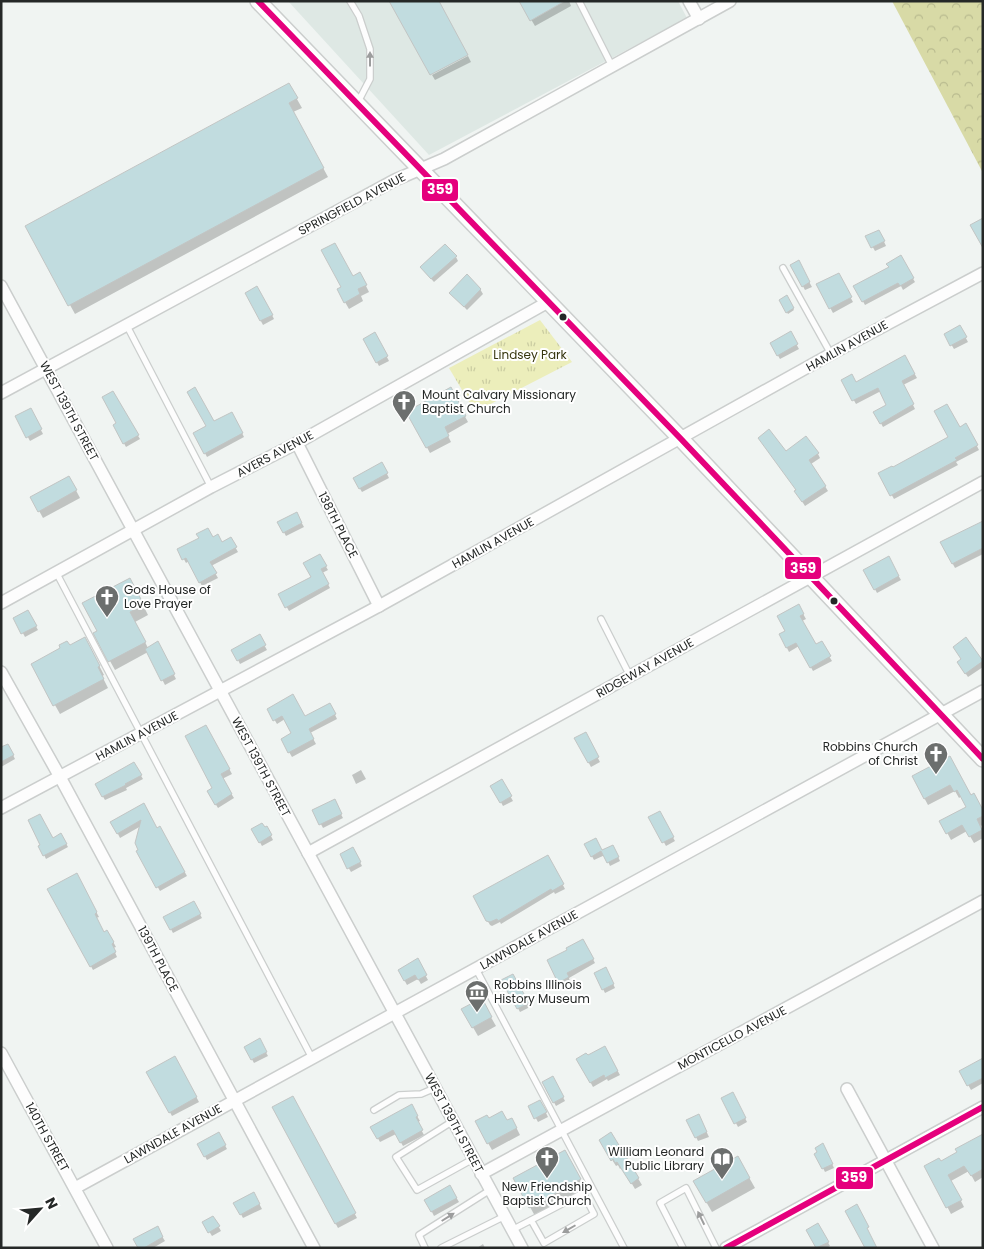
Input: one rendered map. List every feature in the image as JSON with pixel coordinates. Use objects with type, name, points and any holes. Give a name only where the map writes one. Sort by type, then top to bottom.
[{"type":"main road","points":[[258,1],[681,439],[983,759]]},
{"type":"street","points":[[689,1],[699,18]]},
{"type":"street","name":"SPRINGFIELD AVENUE","points":[[1,393],[395,180],[444,159],[730,1]]},
{"type":"street","name":"HAMLIN AVENUE","points":[[1,808],[379,606],[831,354],[983,272]]},
{"type":"street","name":"WEST 139TH STREET","points":[[1,286],[522,1248]]},
{"type":"street","name":"AVERS AVENUE","points":[[1,603],[211,487],[297,443],[548,302]]},
{"type":"street","name":"138TH PLACE","points":[[297,443],[379,606]]},
{"type":"street","name":"RIDGEWAY AVENUE","points":[[308,853],[983,482]]},
{"type":"street","name":"139TH PLACE","points":[[1,672],[60,777],[314,1248]]},
{"type":"street","name":"LAWNDALE AVENUE","points":[[75,1188],[983,691]]},
{"type":"street","name":"MONTICELLO AVENUE","points":[[481,1174],[983,900]]},
{"type":"street","name":"140TH STREET","points":[[1,1053],[107,1248]]},
{"type":"street","points":[[847,1089],[933,1248]]},
{"type":"street","points":[[726,1248],[983,1107]]},
{"type":"lane","points":[[350,1],[359,16],[370,49],[370,79],[357,104]]},
{"type":"lane","points":[[579,1],[613,67]]},
{"type":"lane","points":[[783,268],[831,354]]},
{"type":"lane","points":[[127,326],[211,487]]},
{"type":"lane","points":[[56,572],[312,1058]]},
{"type":"lane","points":[[601,619],[630,676]]},
{"type":"lane","points":[[476,969],[624,1248]]},
{"type":"lane","points":[[374,1110],[399,1095],[421,1094],[435,1088]]},
{"type":"lane","points":[[452,1121],[396,1157],[417,1190],[473,1160]]},
{"type":"lane","points":[[683,1248],[660,1203],[686,1188],[716,1248]]},
{"type":"lane","points":[[425,1248],[419,1235],[490,1190]]},
{"type":"lane","points":[[512,1230],[531,1220],[583,1193],[594,1214],[544,1243],[531,1220]]},
{"type":"lane","points":[[441,1248],[504,1216]]},
{"type":"shaded area","points":[[288,1],[678,1],[687,18],[429,155]]},
{"type":"green space","points":[[892,1],[983,1],[983,173]]},
{"type":"green space","name":"Lindsey Park","points":[[540,320],[572,362],[475,412],[449,368]]},
{"type":"building","points":[[389,1],[439,1],[468,55],[430,75]]},
{"type":"building","points":[[519,1],[565,1],[530,21]]},
{"type":"building","points":[[289,83],[298,98],[289,103],[324,168],[68,306],[25,226]]},
{"type":"building","points":[[983,218],[983,248],[970,225]]},
{"type":"building","points":[[879,230],[885,241],[871,248],[865,236]]},
{"type":"building","points":[[335,243],[353,276],[360,272],[367,285],[358,289],[360,294],[344,303],[337,289],[341,287],[321,250]]},
{"type":"building","points":[[445,244],[457,256],[431,279],[420,267]]},
{"type":"building","points":[[901,255],[914,278],[900,286],[898,283],[862,302],[853,286],[889,267],[886,264]]},
{"type":"building","points":[[799,260],[810,282],[802,287],[790,265]]},
{"type":"building","points":[[839,273],[852,297],[829,309],[816,284]]},
{"type":"building","points":[[467,274],[481,289],[464,307],[449,293]]},
{"type":"building","points":[[257,286],[273,315],[260,321],[245,293]]},
{"type":"building","points":[[787,295],[794,308],[786,313],[779,300]]},
{"type":"building","points":[[960,325],[967,337],[950,346],[944,334]]},
{"type":"building","points":[[791,331],[798,344],[777,356],[770,343]]},
{"type":"building","points":[[375,332],[388,356],[376,363],[363,339]]},
{"type":"building","points":[[905,355],[915,374],[902,381],[914,404],[880,424],[873,412],[886,405],[878,388],[852,401],[841,380],[852,374],[856,382]]},
{"type":"building","points":[[195,387],[214,421],[232,412],[243,433],[204,454],[193,433],[206,426],[187,392]]},
{"type":"building","points":[[451,387],[466,416],[445,427],[449,436],[426,448],[406,412]]},
{"type":"building","points":[[113,391],[139,435],[123,444],[113,425],[116,423],[102,397]]},
{"type":"building","points":[[947,404],[960,427],[966,423],[978,445],[955,458],[957,460],[890,496],[878,473],[893,467],[948,437],[934,411]]},
{"type":"building","points":[[31,408],[42,429],[26,438],[15,416]]},
{"type":"building","points":[[769,429],[786,451],[806,436],[819,453],[809,460],[826,486],[802,502],[794,491],[796,490],[758,438]]},
{"type":"building","points":[[382,462],[388,473],[359,489],[353,478]]},
{"type":"building","points":[[69,476],[77,490],[38,512],[30,497]]},
{"type":"building","points":[[297,512],[302,523],[283,533],[277,522]]},
{"type":"building","points":[[983,521],[983,548],[952,564],[940,542]]},
{"type":"building","points":[[208,528],[213,537],[218,534],[222,542],[231,537],[237,547],[210,562],[217,573],[199,583],[186,558],[182,560],[177,549],[199,538],[196,534]]},
{"type":"building","points":[[320,554],[327,566],[321,569],[329,584],[285,608],[278,594],[311,577],[303,563]]},
{"type":"building","points":[[889,556],[899,576],[874,590],[863,570]]},
{"type":"building","points":[[130,578],[144,605],[130,612],[146,642],[108,662],[93,633],[97,631],[82,603]]},
{"type":"building","points":[[799,604],[804,614],[800,616],[816,644],[822,641],[831,656],[810,668],[796,643],[786,648],[779,634],[785,631],[777,616]]},
{"type":"building","points":[[28,610],[37,626],[21,634],[13,618]]},
{"type":"building","points":[[260,634],[266,645],[237,661],[231,650]]},
{"type":"building","points":[[85,637],[100,666],[98,667],[104,679],[53,706],[31,664],[60,648],[59,645],[67,641],[70,645]]},
{"type":"building","points":[[966,637],[983,661],[965,674],[957,662],[961,659],[953,647]]},
{"type":"building","points":[[158,641],[175,674],[161,681],[145,649]]},
{"type":"building","points":[[293,694],[305,716],[330,703],[336,714],[309,729],[314,739],[288,753],[281,739],[291,733],[282,716],[273,721],[267,709]]},
{"type":"building","points":[[206,725],[230,769],[221,774],[232,794],[215,805],[207,791],[212,788],[185,736]]},
{"type":"building","points":[[586,732],[599,757],[588,763],[574,738]]},
{"type":"building","points":[[8,744],[14,755],[1,762],[1,747]]},
{"type":"building","points":[[950,756],[971,795],[974,793],[983,810],[983,816],[977,819],[982,830],[969,837],[962,825],[946,834],[939,821],[966,807],[957,790],[954,792],[950,785],[924,799],[912,776]]},
{"type":"building","points":[[134,762],[142,775],[102,797],[95,784]]},
{"type":"building","points":[[502,779],[512,796],[500,803],[490,786]]},
{"type":"building","points":[[335,799],[342,814],[319,825],[312,810]]},
{"type":"building","points":[[144,803],[157,828],[160,826],[185,872],[156,888],[136,851],[138,850],[135,843],[141,820],[117,834],[110,822]]},
{"type":"building","points":[[660,811],[674,837],[662,843],[648,817]]},
{"type":"building","points":[[40,814],[53,838],[61,833],[67,844],[43,856],[28,820]]},
{"type":"building","points":[[262,823],[265,827],[267,826],[272,835],[259,843],[251,829]]},
{"type":"building","points":[[596,838],[602,850],[613,845],[619,857],[607,863],[601,851],[591,857],[584,844]]},
{"type":"building","points":[[353,847],[361,862],[347,869],[340,854]]},
{"type":"building","points":[[548,855],[564,884],[552,891],[551,889],[498,921],[497,919],[490,922],[486,921],[473,896]]},
{"type":"building","points":[[77,873],[97,912],[95,914],[104,932],[107,930],[114,942],[112,944],[116,952],[90,967],[47,889]]},
{"type":"building","points":[[194,901],[201,914],[170,930],[163,917]]},
{"type":"building","points":[[583,939],[594,959],[567,973],[569,977],[558,983],[547,960]]},
{"type":"building","points":[[418,958],[427,975],[418,980],[415,975],[404,981],[398,970]]},
{"type":"building","points":[[606,967],[614,984],[602,990],[594,973]]},
{"type":"building","points":[[513,974],[529,1003],[517,1009],[501,980]]},
{"type":"building","name":"Robbins Illinois History Museum","points":[[482,998],[492,1017],[472,1028],[461,1009]]},
{"type":"building","points":[[260,1038],[267,1052],[251,1060],[244,1047]]},
{"type":"building","points":[[605,1046],[618,1071],[605,1078],[604,1075],[590,1083],[576,1059]]},
{"type":"building","points":[[175,1056],[197,1097],[169,1113],[146,1072]]},
{"type":"building","points":[[983,1058],[983,1078],[967,1086],[959,1071]]},
{"type":"building","points":[[553,1076],[564,1097],[553,1103],[542,1082]]},
{"type":"building","points":[[733,1092],[746,1118],[734,1124],[721,1098]]},
{"type":"building","points":[[293,1096],[356,1213],[335,1224],[272,1107]]},
{"type":"building","points":[[540,1100],[547,1112],[534,1119],[528,1106]]},
{"type":"building","points":[[412,1104],[423,1130],[400,1143],[393,1130],[377,1139],[370,1127]]},
{"type":"building","points":[[502,1111],[507,1120],[512,1118],[517,1128],[487,1144],[475,1121],[487,1115],[489,1118]]},
{"type":"building","points":[[699,1114],[707,1132],[695,1138],[686,1120]]},
{"type":"building","points":[[219,1132],[226,1145],[204,1157],[197,1144]]},
{"type":"building","points":[[611,1132],[639,1178],[631,1184],[617,1162],[615,1163],[613,1159],[611,1161],[599,1140]]},
{"type":"building","points":[[983,1134],[983,1169],[971,1176],[964,1166],[948,1175],[962,1200],[946,1208],[924,1166],[939,1158],[941,1161],[957,1152],[955,1149]]},
{"type":"building","points":[[823,1143],[833,1164],[822,1169],[814,1154],[817,1152],[815,1148]]},
{"type":"building","name":"New Friendship Baptist Church","points":[[565,1150],[581,1179],[529,1208],[513,1178]]},
{"type":"building","name":"William Leonard Public Library","points":[[738,1156],[750,1178],[706,1203],[693,1181]]},
{"type":"building","points":[[450,1185],[457,1198],[431,1212],[424,1200]]},
{"type":"building","points":[[254,1192],[260,1204],[240,1215],[233,1203]]},
{"type":"building","points":[[857,1204],[877,1248],[865,1248],[845,1211]]},
{"type":"building","points":[[213,1216],[220,1226],[208,1233],[202,1222]]},
{"type":"building","points":[[818,1223],[829,1242],[816,1248],[806,1230]]},
{"type":"building","points":[[158,1226],[163,1237],[144,1248],[138,1248],[133,1239]]},
{"type":"transit line","name":"359","points":[[258,1],[681,439],[983,759]]},
{"type":"transit line","name":"359","points":[[726,1248],[983,1107]]},
{"type":"place","name":"Mount Calvary Missionary Baptist Church","points":[[404,423]]},
{"type":"place","name":"Gods House of Love Prayer","points":[[107,618]]},
{"type":"place","name":"Robbins Church of Christ","points":[[936,775]]},
{"type":"place","name":"Robbins Illinois History Museum","points":[[477,1013]]},
{"type":"place","name":"New Friendship Baptist Church","points":[[547,1179]]},
{"type":"place","name":"William Leonard Public Library","points":[[722,1180]]}]
